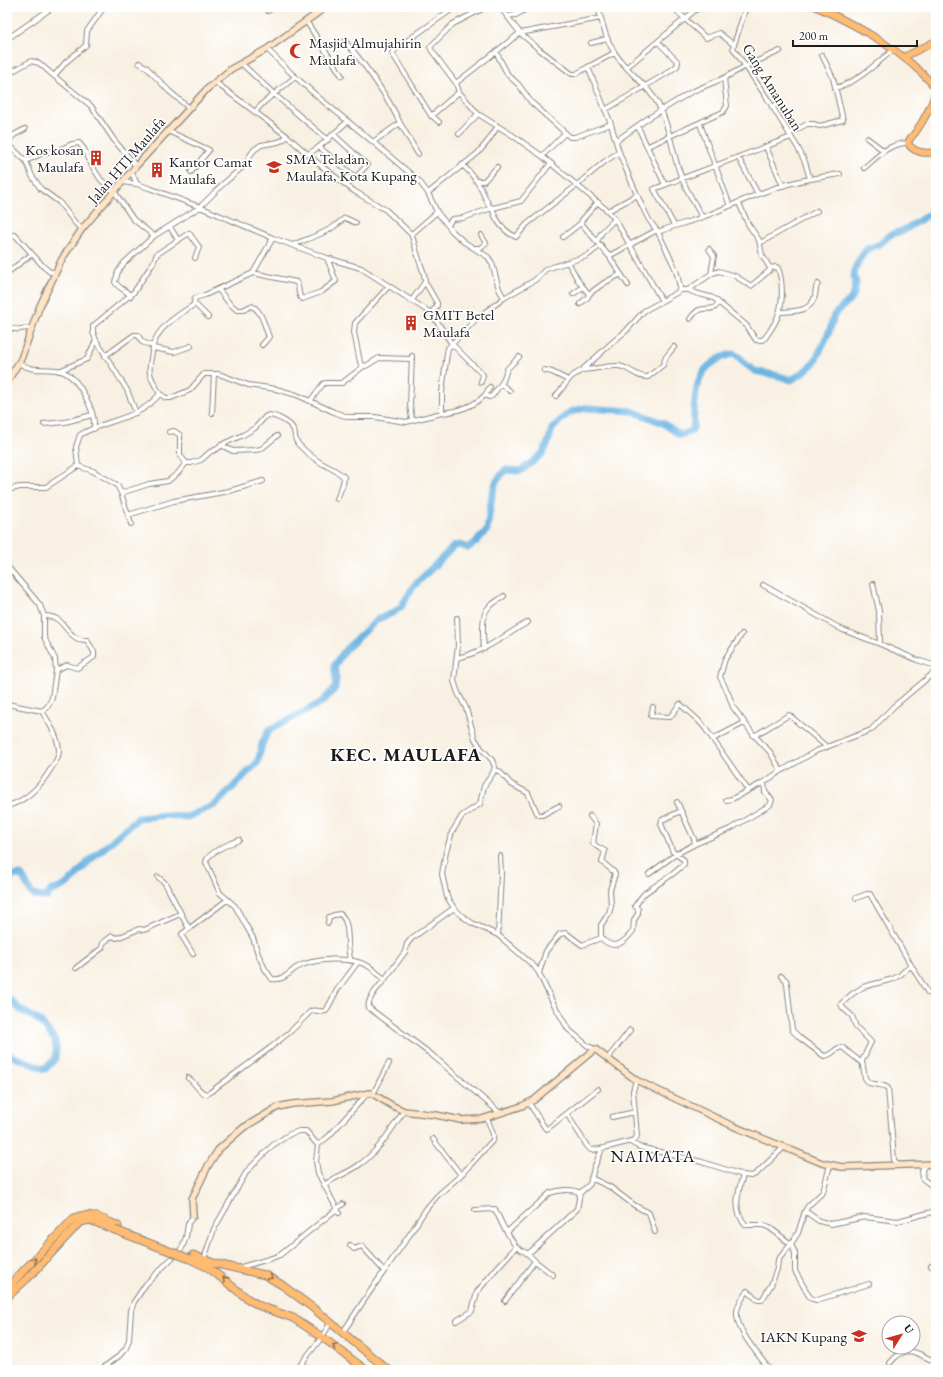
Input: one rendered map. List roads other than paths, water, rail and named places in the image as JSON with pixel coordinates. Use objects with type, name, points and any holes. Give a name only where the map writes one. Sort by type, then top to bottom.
[{"type":"highway","points":[[7,1288],[74,1218],[80,1215],[89,1214],[116,1228]]},
{"type":"highway","points":[[7,1297],[32,1274],[80,1222],[90,1220],[116,1228],[192,1257],[265,1274],[331,1322],[388,1370]]},
{"type":"highway","points":[[192,1257],[209,1268],[248,1299],[260,1306],[293,1318],[322,1337],[366,1370]]},
{"type":"main road","points":[[816,7],[867,32],[904,57],[935,86],[936,91],[933,99],[921,123],[908,143],[910,147],[923,153],[936,152]]},
{"type":"main road","points":[[904,57],[936,41]]},
{"type":"street","points":[[7,39],[53,7]]},
{"type":"street","points":[[54,76],[66,62],[86,45],[87,31],[104,7]]},
{"type":"street","points":[[268,11],[275,7]]},
{"type":"street","points":[[439,122],[431,116],[392,53],[455,7]]},
{"type":"street","points":[[486,7],[453,24],[430,47],[432,51],[456,83],[459,92],[478,114],[542,156],[608,211],[615,219],[662,301]]},
{"type":"street","points":[[500,7],[520,33],[552,60],[574,75],[614,53]]},
{"type":"street","points":[[507,16],[516,15],[530,7]]},
{"type":"street","points":[[598,7],[607,39],[614,53],[646,86],[661,110],[682,178],[702,217]]},
{"type":"street","points":[[673,7],[706,38],[719,33],[733,44]]},
{"type":"street","points":[[627,67],[699,7]]},
{"type":"street","name":"Gang Amanuban","points":[[746,7],[733,44],[734,50],[746,66],[790,136],[805,162],[810,179]]},
{"type":"street","name":"Jalan HTI Maulafa","points":[[7,382],[19,363],[55,272],[82,229],[114,191],[207,89],[241,63],[306,22],[322,8]]},
{"type":"street","points":[[456,83],[520,33],[601,18]]},
{"type":"street","points":[[306,22],[342,76]]},
{"type":"street","points":[[591,43],[607,39]]},
{"type":"street","points":[[345,41],[360,59],[386,96],[418,154]]},
{"type":"street","points":[[605,110],[664,75],[678,64],[677,61],[658,42]]},
{"type":"street","points":[[267,48],[295,77],[419,181],[428,193],[437,212],[458,237],[488,257],[492,263],[499,289],[504,298]]},
{"type":"street","points":[[835,88],[847,84],[864,73],[893,50]]},
{"type":"street","points":[[616,141],[690,92],[724,78],[746,66],[780,51]]},
{"type":"street","points":[[496,52],[508,74],[518,84],[531,102],[565,133],[574,137],[611,124]]},
{"type":"street","points":[[674,226],[654,189],[766,147],[790,136],[807,124],[820,126],[843,120],[833,78],[822,55]]},
{"type":"street","points":[[7,63],[13,71],[29,61],[36,62],[54,76],[91,106],[114,140],[136,166]]},
{"type":"street","points":[[139,63],[146,67],[169,91],[189,108]]},
{"type":"street","points":[[241,63],[274,94],[328,140]]},
{"type":"street","points":[[588,67],[611,124],[619,152],[637,195],[649,220],[658,231],[676,270],[680,283],[680,290]]},
{"type":"street","points":[[256,112],[274,94],[295,77]]},
{"type":"street","points":[[648,146],[700,124],[723,112],[727,108],[724,78]]},
{"type":"street","points":[[215,82],[287,136],[354,192],[390,213],[411,234],[416,246],[418,259],[424,270],[425,282],[437,303],[431,313]]},
{"type":"street","points":[[431,116],[459,92]]},
{"type":"street","points":[[772,107],[779,103]]},
{"type":"street","points":[[459,134],[478,114]]},
{"type":"street","points":[[308,154],[328,140],[348,122]]},
{"type":"street","points":[[373,142],[400,122]]},
{"type":"street","points":[[700,124],[730,206]]},
{"type":"street","points":[[428,193],[483,147],[494,134],[498,126]]},
{"type":"street","points":[[638,127],[665,185]]},
{"type":"street","points":[[25,129],[14,134],[7,142],[26,161],[32,176],[41,189],[59,202],[76,224],[82,229]]},
{"type":"street","points":[[168,131],[209,150],[191,172]]},
{"type":"street","points":[[542,156],[565,133]]},
{"type":"street","points":[[319,147],[354,176],[357,176],[367,165],[333,134]]},
{"type":"street","points":[[131,296],[116,284],[116,275],[124,263],[154,236],[200,207],[246,164],[254,150],[261,145],[283,140],[287,136]]},
{"type":"street","points":[[867,138],[884,151]]},
{"type":"street","points":[[26,161],[43,153],[59,150],[72,144],[79,143],[84,149],[101,180],[114,191],[133,219],[154,236]]},
{"type":"street","points":[[864,168],[884,151],[894,145],[908,143]]},
{"type":"street","points":[[766,147],[783,186]]},
{"type":"street","points":[[462,165],[473,174],[478,181],[499,224],[516,237],[527,224],[604,162],[619,152]]},
{"type":"street","points":[[738,157],[758,194]]},
{"type":"street","points":[[448,225],[452,220],[520,201],[551,163]]},
{"type":"street","points":[[478,181],[484,181],[497,167]]},
{"type":"street","points":[[131,171],[137,184]]},
{"type":"street","points":[[609,256],[658,231],[702,217],[758,194],[810,179],[840,174]]},
{"type":"street","points":[[122,182],[137,184],[200,207],[273,238],[327,258],[361,268],[431,313],[452,344],[483,375],[481,382]]},
{"type":"street","points":[[608,211],[637,195]]},
{"type":"street","points":[[562,237],[581,223],[598,202]]},
{"type":"street","points":[[739,203],[748,224],[760,243],[762,255],[770,268]]},
{"type":"street","points":[[760,243],[817,211]]},
{"type":"street","points":[[411,234],[413,234],[437,212]]},
{"type":"street","points":[[292,245],[316,237],[333,228],[345,218],[356,224]]},
{"type":"street","points":[[597,241],[602,232],[615,219]]},
{"type":"street","points":[[581,223],[601,245],[628,285]]},
{"type":"street","points":[[170,227],[178,240]]},
{"type":"street","points":[[136,413],[127,390],[105,356],[96,340],[92,328],[131,296],[148,271],[157,254],[188,233],[191,234],[200,247],[195,258]]},
{"type":"street","points":[[7,235],[15,235],[50,272],[55,272]]},
{"type":"street","points":[[475,248],[480,248],[486,243],[481,235]]},
{"type":"street","points":[[208,317],[195,304],[195,298],[202,297],[253,273],[273,238]]},
{"type":"street","points":[[442,413],[442,392],[448,348],[477,318],[504,298],[535,280],[546,269],[587,256],[601,245]]},
{"type":"street","points":[[709,249],[714,256],[711,274]]},
{"type":"street","points":[[7,273],[32,254]]},
{"type":"street","points":[[253,273],[296,282],[298,284],[300,297],[302,299],[321,292],[335,283],[336,279],[327,258]]},
{"type":"street","points":[[568,262],[573,272],[589,294]]},
{"type":"street","points":[[556,396],[568,380],[582,370],[626,331],[644,311],[680,290],[689,290],[698,295],[715,298],[746,325],[756,340],[762,340],[765,338],[780,312],[781,294],[779,271],[776,267],[770,268],[770,270],[751,286],[735,276],[719,271],[711,274],[689,290]]},
{"type":"street","points":[[580,304],[588,297],[589,294],[620,274]]},
{"type":"street","points":[[412,300],[425,282]]},
{"type":"street","points":[[780,312],[806,309],[815,297],[816,285],[818,284]]},
{"type":"street","points":[[364,366],[360,362],[356,346],[354,326],[359,318],[388,286]]},
{"type":"street","points":[[573,294],[583,287]]},
{"type":"street","points":[[218,289],[229,303],[237,310],[243,310],[251,306],[256,308],[262,318],[269,337],[262,345]]},
{"type":"street","points":[[690,319],[695,312],[715,308],[718,305],[718,302]]},
{"type":"street","points":[[195,304],[163,327],[157,335],[153,347],[148,371],[151,380],[160,394],[166,398],[190,390],[204,374],[214,374],[228,376],[248,385],[276,389],[297,395],[348,418],[375,417],[399,422],[456,411],[475,402],[485,395],[490,387]]},
{"type":"street","points":[[7,327],[18,330],[25,328],[32,329]]},
{"type":"street","points":[[105,356],[134,335],[139,336],[142,342],[153,347],[174,352],[191,346]]},
{"type":"street","points":[[59,371],[87,359],[96,340]]},
{"type":"street","points":[[582,370],[619,366],[625,367],[638,376],[648,377],[663,365],[666,357],[674,348]]},
{"type":"street","points":[[310,401],[323,384],[342,383],[364,366],[379,358],[411,357],[412,379],[410,405],[412,420]]},
{"type":"street","points":[[485,395],[490,397],[501,384],[506,369],[519,357]]},
{"type":"street","points":[[19,363],[36,370],[59,371],[69,376],[84,394],[92,415],[94,429]]},
{"type":"street","points":[[544,370],[552,372],[568,380]]},
{"type":"street","points":[[212,412],[214,374]]},
{"type":"street","points":[[501,384],[510,391]]},
{"type":"street","points":[[78,466],[76,447],[78,437],[83,433],[136,413],[150,404],[160,394]]},
{"type":"street","points":[[44,424],[65,422],[92,415]]},
{"type":"street","points":[[169,432],[176,431],[180,435],[180,455],[183,461],[186,463],[191,463],[202,460],[221,445],[244,435],[254,428],[266,416],[271,415],[293,428],[296,441],[302,448],[317,460],[344,477],[343,484],[337,498]]},
{"type":"street","points":[[221,445],[233,452],[255,450],[261,449],[277,436]]},
{"type":"street","points":[[121,493],[149,484],[168,481],[178,473],[186,463]]},
{"type":"street","points":[[7,490],[20,487],[46,487],[78,466],[93,470],[117,485],[131,524]]},
{"type":"street","points":[[128,515],[174,501],[229,491],[263,481]]},
{"type":"street","points":[[7,566],[40,605],[44,616],[44,637],[55,659],[56,670],[52,698],[48,706],[42,711]]},
{"type":"street","points":[[873,584],[879,611],[880,644]]},
{"type":"street","points":[[763,586],[834,626],[917,660],[936,666]]},
{"type":"street","points":[[484,649],[483,620],[485,611],[488,607],[504,596]]},
{"type":"street","points":[[44,616],[58,618],[75,638],[87,640],[94,652],[94,657],[77,668],[66,665],[56,670]]},
{"type":"street","points":[[457,618],[457,658],[454,681],[466,708],[474,739],[492,760],[494,770],[484,786],[480,804],[459,819],[448,842],[442,877],[447,897],[454,908],[467,920],[498,935],[527,960],[539,973],[568,1029],[588,1046],[608,1058],[636,1080],[733,1126],[837,1167],[936,1164]]},
{"type":"street","points":[[457,658],[471,655],[484,649],[528,622]]},
{"type":"street","points":[[742,634],[725,659],[720,676],[733,707],[754,736],[770,752],[781,771]]},
{"type":"street","points":[[726,800],[732,799],[827,747],[871,730],[893,707],[936,671]]},
{"type":"street","points":[[7,704],[42,711],[54,731],[59,748],[59,755],[45,779],[27,796],[14,804],[7,806]]},
{"type":"street","points":[[653,707],[651,716],[670,718],[680,704],[698,720],[748,790]]},
{"type":"street","points":[[754,736],[789,715],[827,747]]},
{"type":"street","points":[[713,739],[744,723]]},
{"type":"street","points":[[494,770],[511,784],[528,793],[538,815],[540,816],[559,806]]},
{"type":"street","points":[[649,874],[676,854],[730,829],[770,805],[772,798],[765,792],[764,782]]},
{"type":"street","points":[[677,802],[694,838],[695,844]]},
{"type":"street","points":[[590,816],[596,824],[593,843],[606,851],[602,862],[615,874],[610,890],[611,906],[609,913],[601,925],[601,938],[607,944],[616,945],[624,941],[632,933],[634,928],[634,920],[638,914],[638,909],[635,906],[641,898],[684,864],[684,860],[672,849],[661,822],[662,820],[681,811]]},
{"type":"street","points":[[239,840],[216,852],[206,860],[217,889],[235,906],[253,938],[265,969],[272,979],[276,980],[283,978],[300,966],[315,961],[336,959],[358,962],[368,966],[384,979]]},
{"type":"street","points":[[498,935],[501,874],[500,856]]},
{"type":"street","points":[[158,877],[165,883],[189,929]]},
{"type":"street","points":[[856,898],[870,894],[928,993],[936,991]]},
{"type":"street","points":[[193,954],[182,936],[184,932],[227,900]]},
{"type":"street","points":[[454,908],[412,938],[407,944],[405,952],[369,1000],[368,1005],[369,1008],[432,1055],[500,1113]]},
{"type":"street","points":[[76,968],[102,948],[103,943],[112,936],[117,938],[139,929],[144,930],[180,914]]},
{"type":"street","points":[[328,924],[329,917],[340,914],[344,917],[347,927],[348,952],[350,961]]},
{"type":"street","points":[[539,973],[546,951],[560,934],[566,933],[582,945],[601,938]]},
{"type":"street","points":[[188,1078],[203,1093],[209,1093],[270,1048],[291,1031],[311,1011],[326,1011],[337,990],[358,962]]},
{"type":"street","points":[[898,1165],[894,1160],[888,1090],[886,1087],[867,1082],[864,1075],[862,1063],[872,1042],[856,1027],[852,1016],[842,1008],[841,1004],[863,987],[893,979],[911,965]]},
{"type":"street","points":[[781,976],[786,980],[787,984],[792,1030],[824,1056],[827,1056],[842,1047],[862,1063]]},
{"type":"street","points":[[608,1058],[630,1030]]},
{"type":"street","points":[[100,1370],[119,1356],[126,1348],[129,1340],[131,1310],[134,1302],[146,1284],[182,1248],[186,1237],[188,1224],[193,1216],[192,1199],[205,1172],[218,1150],[243,1128],[278,1107],[292,1104],[332,1101],[371,1093],[404,1111],[461,1120],[477,1120],[487,1118],[529,1103],[542,1094],[595,1049]]},
{"type":"street","points":[[338,1211],[318,1173],[316,1161],[318,1145],[325,1140],[371,1093],[389,1063]]},
{"type":"street","points":[[567,1114],[589,1149],[602,1149],[635,1140],[637,1136],[633,1092],[636,1080]]},
{"type":"street","points":[[529,1103],[546,1129],[551,1127],[598,1089]]},
{"type":"street","points":[[324,1185],[358,1166],[369,1157],[381,1145],[404,1111]]},
{"type":"street","points":[[612,1117],[635,1112]]},
{"type":"street","points":[[343,1332],[426,1210],[437,1196],[461,1176],[493,1140],[493,1134],[487,1118]]},
{"type":"street","points":[[204,1259],[214,1229],[247,1171],[260,1157],[273,1145],[299,1130],[306,1131],[318,1145]]},
{"type":"street","points":[[433,1139],[461,1176]]},
{"type":"street","points":[[630,1142],[639,1147],[695,1160],[743,1175],[754,1175],[784,1147]]},
{"type":"street","points":[[528,1254],[575,1212],[578,1206],[580,1193],[588,1186],[592,1178],[594,1168],[602,1149]]},
{"type":"street","points":[[769,1369],[743,1334],[737,1318],[737,1308],[747,1291],[758,1300],[762,1300],[771,1285],[778,1260],[798,1233],[804,1211],[823,1192],[830,1165]]},
{"type":"street","points":[[925,1165],[922,1170],[923,1179],[932,1186],[936,1193]]},
{"type":"street","points":[[743,1175],[737,1195],[737,1206],[742,1221],[746,1225],[763,1225],[770,1228],[791,1244],[795,1253],[795,1271],[809,1296],[813,1300],[819,1300],[869,1284]]},
{"type":"street","points":[[592,1178],[610,1187],[634,1206],[649,1213],[655,1232]]},
{"type":"street","points":[[507,1232],[550,1193],[554,1191],[572,1190],[580,1193]]},
{"type":"street","points":[[236,1268],[280,1255],[338,1211],[343,1204]]},
{"type":"street","points":[[475,1210],[495,1209],[516,1247],[528,1254],[553,1275]]},
{"type":"street","points":[[804,1211],[819,1221],[831,1224],[865,1217],[898,1221],[936,1211]]},
{"type":"street","points":[[350,1245],[354,1249],[362,1246],[384,1271]]},
{"type":"street","points":[[456,1321],[472,1311],[478,1292],[496,1268],[516,1247]]},
{"type":"street","points":[[505,1301],[535,1261]]},
{"type":"street","points":[[931,1266],[936,1264]]},
{"type":"street","points":[[297,1370],[322,1337],[331,1322]]},
{"type":"street","points":[[890,1363],[897,1355],[910,1350],[936,1362]]},
{"type":"street","points":[[302,1364],[310,1370]]},
{"type":"waterway","points":[[7,885],[12,876],[21,875],[32,893],[40,897],[47,897],[51,890],[64,886],[74,878],[90,860],[138,818],[165,815],[187,817],[215,805],[258,762],[262,744],[268,731],[322,702],[335,688],[336,678],[334,666],[346,649],[378,619],[393,613],[401,607],[413,587],[454,546],[460,545],[468,548],[487,530],[492,495],[496,482],[505,470],[521,471],[543,453],[552,429],[570,412],[586,408],[632,411],[663,423],[680,435],[692,431],[693,429],[696,392],[702,374],[711,364],[728,355],[734,354],[755,371],[791,380],[814,363],[830,330],[834,315],[853,297],[856,283],[854,277],[855,269],[859,260],[867,249],[880,244],[890,235],[904,230],[928,215],[936,215]]},
{"type":"waterway","points":[[7,997],[21,1010],[40,1021],[55,1040],[56,1048],[55,1059],[45,1069],[7,1054]]},
{"type":"place","name":"Masjid Almujahirin Maulafa","points":[[297,51]]},
{"type":"place","name":"Kos kosan Maulafa","points":[[96,158]]},
{"type":"place","name":"SMA Teladan, Maulafa, Kota Kupang","points":[[274,167]]},
{"type":"place","name":"Kantor Camat Maulafa","points":[[157,170]]},
{"type":"place","name":"GMIT Betel Maulafa","points":[[411,323]]},
{"type":"place","name":"IAKN Kupang","points":[[859,1336]]},
{"type":"district","name":"KEC. MAULAFA","points":[[406,754]]},
{"type":"district","name":"NAIMATA","points":[[653,1156]]}]
